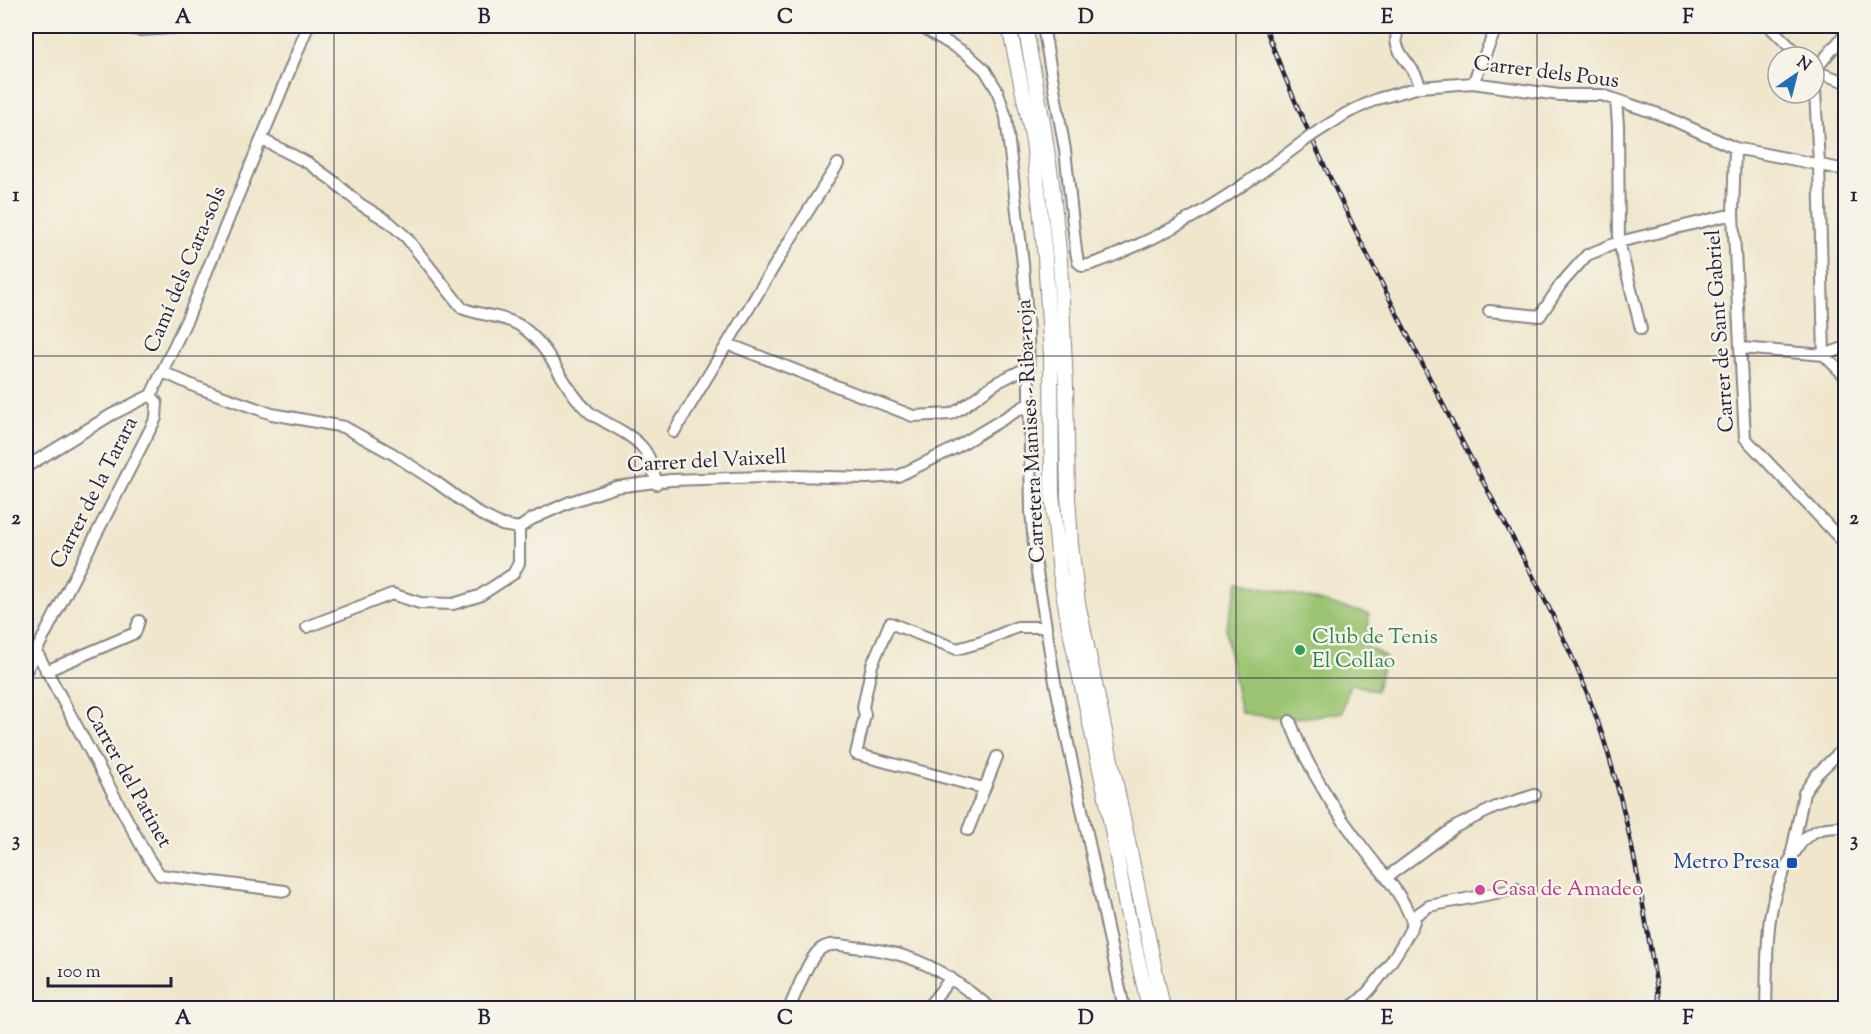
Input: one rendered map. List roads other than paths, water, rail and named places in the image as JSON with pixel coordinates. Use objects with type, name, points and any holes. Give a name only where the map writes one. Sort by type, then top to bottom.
[{"type":"main road","name":"Carretera Manises - Riba-roja","points":[[1009,26],[1033,141],[1045,257],[1050,356],[1052,493],[1060,573],[1069,627],[1106,797],[1125,907],[1149,1008]]},
{"type":"main road","name":"Carretera Manises - Riba-roja","points":[[1025,26],[1052,183],[1060,261],[1068,496],[1078,603],[1163,1008]]},
{"type":"street","points":[[112,26],[140,30],[202,26]]},
{"type":"street","name":"Camí dels Cara-sols","points":[[151,395],[188,317],[309,26]]},
{"type":"street","points":[[920,26],[967,54],[985,70],[997,90],[1006,117],[1028,333],[1030,511],[1055,682],[1125,1008]]},
{"type":"street","name":"Carrer dels Pous","points":[[1043,26],[1065,150],[1076,251],[1078,261],[1083,266],[1094,264],[1153,238],[1207,210],[1347,113],[1377,99],[1420,87],[1473,83],[1559,95],[1602,96],[1664,116],[1735,148],[1845,171]]},
{"type":"street","points":[[1399,26],[1395,35],[1399,53],[1418,78],[1420,87]]},
{"type":"street","points":[[1473,83],[1497,26]]},
{"type":"street","points":[[1769,26],[1788,45]]},
{"type":"street","points":[[1826,57],[1845,33]]},
{"type":"street","points":[[1826,76],[1845,82]]},
{"type":"street","points":[[1616,100],[1619,243],[1641,329]]},
{"type":"street","points":[[1816,105],[1824,355],[1845,377]]},
{"type":"street","points":[[263,140],[308,162],[360,204],[389,222],[406,237],[462,308],[518,325],[537,340],[588,412],[633,437],[650,455],[656,483]]},
{"type":"street","name":"Carrer de Sant Gabriel","points":[[1735,148],[1733,214],[1745,438],[1845,545]]},
{"type":"street","points":[[674,432],[838,164]]},
{"type":"street","points":[[1489,311],[1540,316],[1561,284],[1587,255],[1619,243],[1733,214]]},
{"type":"street","points":[[728,344],[913,416],[951,414],[996,383],[1028,367]]},
{"type":"street","points":[[1741,348],[1824,355],[1845,347]]},
{"type":"street","points":[[163,372],[196,387],[272,414],[344,428],[401,459],[480,514],[501,525],[519,528],[519,563],[513,574],[479,596],[453,603],[420,603],[392,594],[307,627]]},
{"type":"street","points":[[26,467],[111,415],[151,395]]},
{"type":"street","name":"Carrer de la Tarara","points":[[26,671],[156,418],[157,404],[151,395]]},
{"type":"street","name":"Carrer del Vaixell","points":[[519,528],[532,519],[616,487],[671,480],[793,476],[867,478],[898,476],[955,448],[1028,404]]},
{"type":"street","points":[[46,671],[135,633],[139,621]]},
{"type":"street","points":[[983,788],[856,754],[865,715],[863,706],[878,648],[890,623],[957,649],[982,642],[1017,627],[1046,627]]},
{"type":"street","name":"Carrer del Patinet","points":[[36,651],[148,858],[160,875],[285,891]]},
{"type":"street","points":[[1290,721],[1302,755],[1357,841],[1408,907],[1413,924]]},
{"type":"street","points":[[1766,1008],[1766,950],[1773,898],[1790,859],[1804,793],[1817,774],[1845,746]]},
{"type":"street","points":[[968,830],[997,757]]},
{"type":"street","points":[[1387,877],[1455,827],[1496,807],[1535,795]]},
{"type":"street","points":[[1790,859],[1806,837],[1813,832],[1845,827]]},
{"type":"street","points":[[1348,1008],[1368,992],[1404,943],[1416,915],[1429,906],[1517,889]]},
{"type":"street","points":[[789,1008],[814,956],[823,948],[832,945],[876,949],[903,955],[951,978],[991,1008]]},
{"type":"street","points":[[927,1008],[951,978]]},
{"type":"railway","points":[[1265,26],[1299,111],[1325,167],[1440,400],[1544,598],[1583,682],[1606,747],[1626,821],[1660,1008]]},
{"type":"place","name":"Club de Tenis El Collao","points":[[1300,650]]},
{"type":"place","name":"Metro Presa","points":[[1792,863]]},
{"type":"place","name":"Casa de Amadeo","points":[[1480,890]]}]
